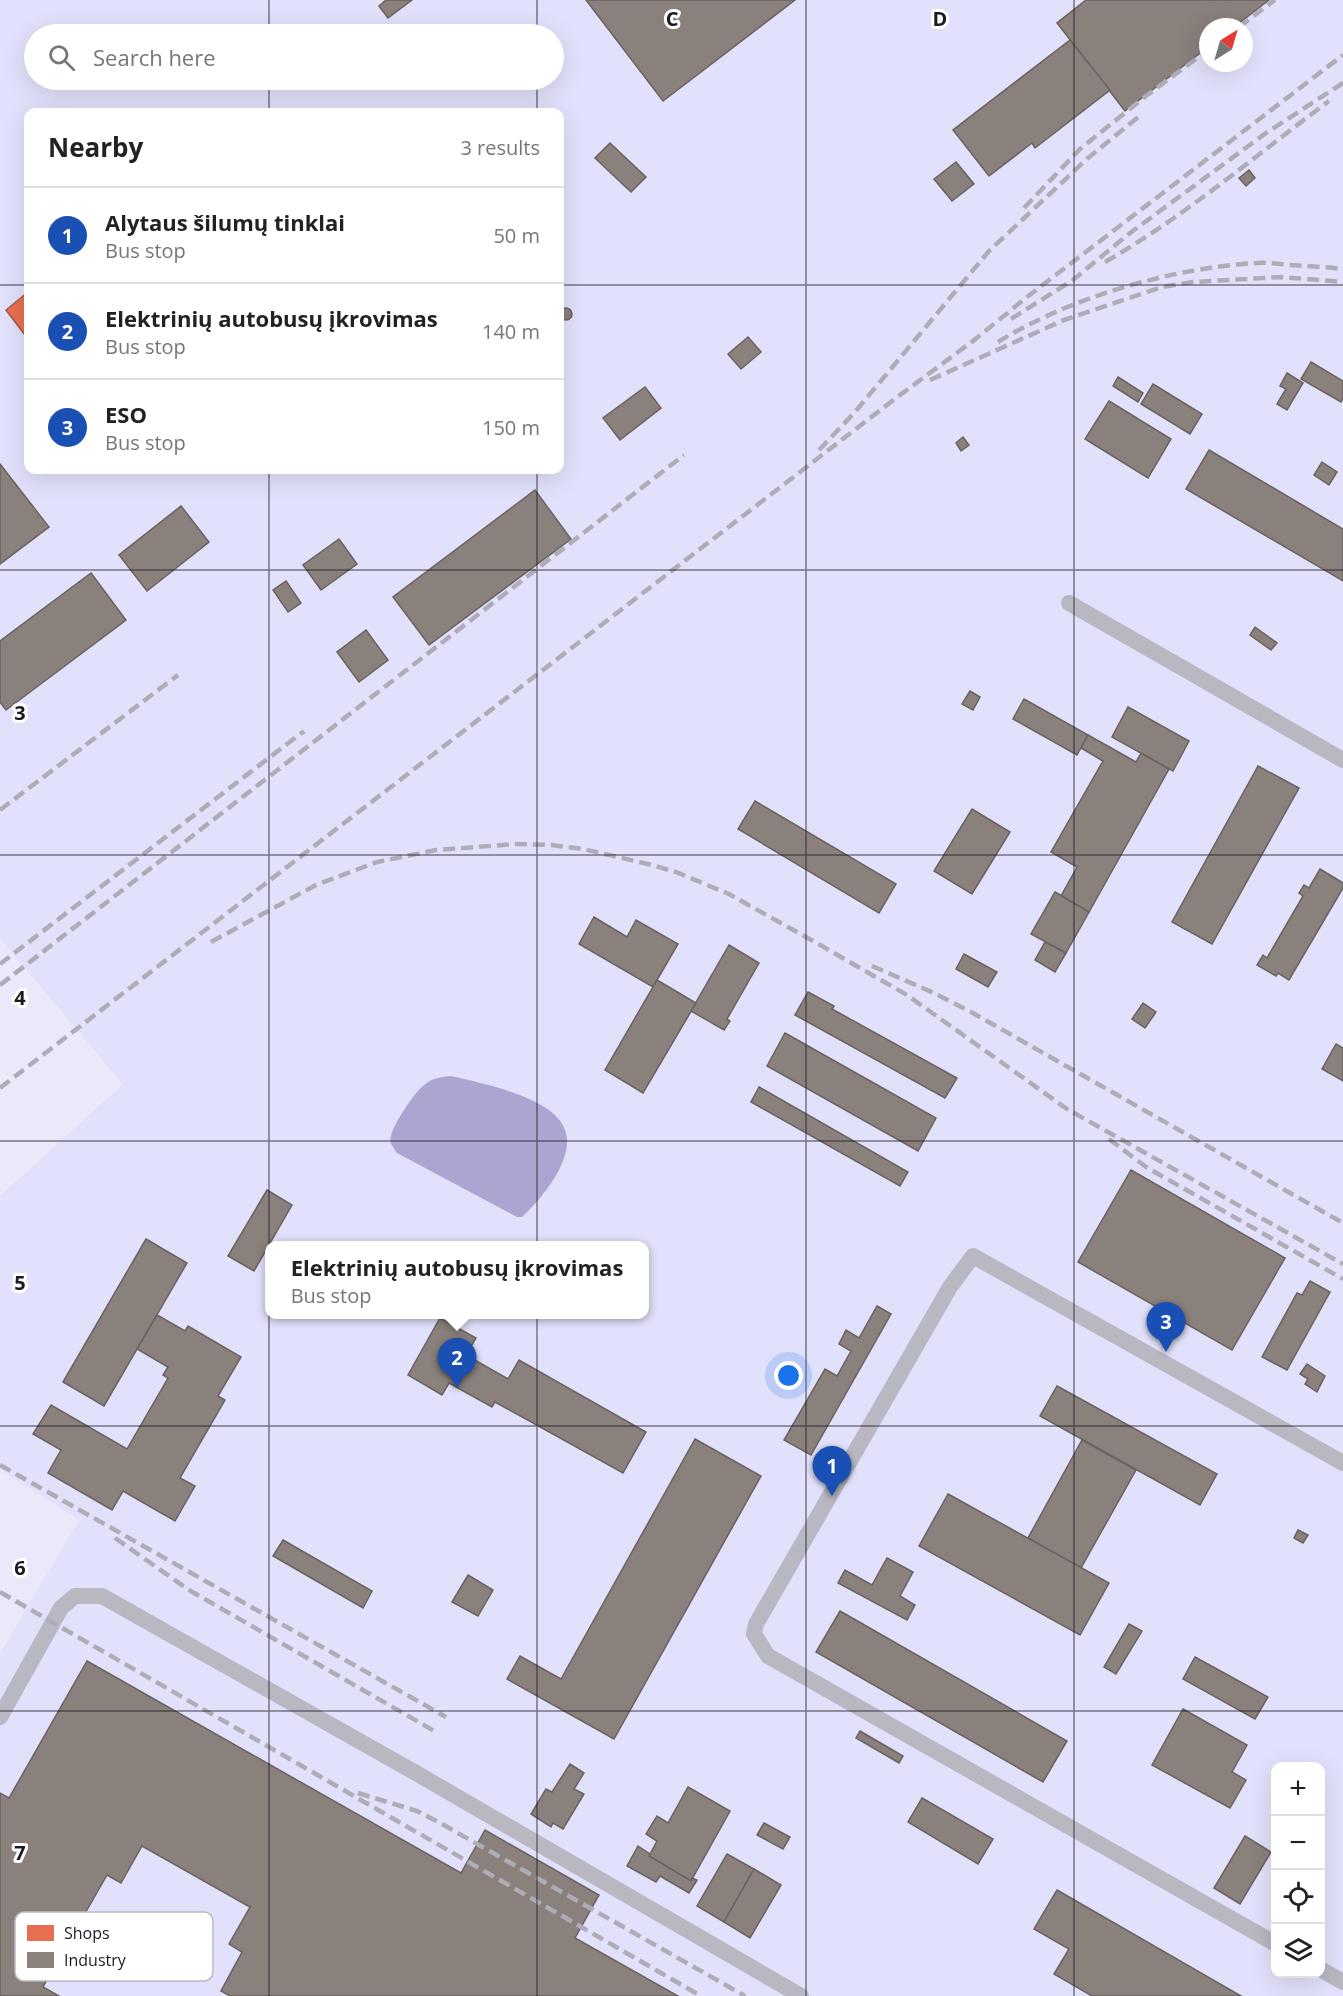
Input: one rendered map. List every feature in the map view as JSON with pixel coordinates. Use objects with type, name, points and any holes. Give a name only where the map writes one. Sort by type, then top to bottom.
[{"type":"street","points":[[1069,603],[1343,759]]},
{"type":"street","points":[[1271,1942],[768,1656],[754,1634],[756,1624],[950,1287],[974,1256],[1343,1463]]},
{"type":"street","points":[[0,1717],[61,1608],[75,1596],[102,1596],[416,1773],[801,1996]]},
{"type":"street","points":[[1325,1972],[1343,1982]]},
{"type":"shaded area","points":[[0,0],[1343,0],[1343,1996],[0,1996],[0,1653],[79,1520],[0,1469],[0,1196],[123,1084],[0,939]]},
{"type":"shaded area","points":[[451,1076],[497,1087],[532,1100],[558,1118],[565,1130],[567,1145],[559,1170],[542,1195],[522,1217],[517,1217],[397,1153],[392,1145],[393,1130],[415,1095],[430,1081]]},
{"type":"building: Shops","points":[[24,295],[24,334],[6,310]]},
{"type":"building: Industry","points":[[386,0],[412,0],[388,18],[379,6]]},
{"type":"building: Industry","points":[[586,0],[795,0],[663,101]]},
{"type":"building: Industry","points":[[1086,0],[1269,0],[1246,18],[1199,18],[1199,54],[1125,111],[1057,23]]},
{"type":"building: Industry","points":[[1070,40],[1110,90],[1035,148],[1032,143],[989,176],[953,130]]},
{"type":"building: Industry","points":[[610,143],[646,177],[631,192],[595,158]]},
{"type":"building: Industry","points":[[956,162],[974,184],[952,201],[934,179]]},
{"type":"building: Industry","points":[[1249,170],[1255,178],[1246,186],[1239,178]]},
{"type":"building: Industry","points":[[564,308],[572,312],[568,320],[564,320]]},
{"type":"building: Industry","points":[[748,337],[761,352],[741,369],[728,354]]},
{"type":"building: Industry","points":[[1311,362],[1343,381],[1341,402],[1301,379]]},
{"type":"building: Industry","points":[[1287,373],[1303,383],[1287,410],[1277,404],[1286,389],[1280,386]]},
{"type":"building: Industry","points":[[1118,377],[1143,393],[1138,402],[1113,386]]},
{"type":"building: Industry","points":[[1153,384],[1202,414],[1190,434],[1141,404]]},
{"type":"building: Industry","points":[[645,387],[661,408],[620,440],[603,418]]},
{"type":"building: Industry","points":[[1109,401],[1171,439],[1148,478],[1085,439]]},
{"type":"building: Industry","points":[[963,437],[969,445],[961,451],[956,443]]},
{"type":"building: Industry","points":[[1209,450],[1343,529],[1343,581],[1186,489]]},
{"type":"building: Industry","points":[[1322,462],[1337,472],[1329,485],[1314,475]]},
{"type":"building: Industry","points":[[0,464],[49,527],[0,564]]},
{"type":"building: Industry","points":[[535,490],[571,539],[429,645],[393,597]]},
{"type":"building: Industry","points":[[181,506],[209,542],[147,591],[119,555]]},
{"type":"building: Industry","points":[[339,539],[357,564],[321,590],[303,565]]},
{"type":"building: Industry","points":[[91,573],[126,620],[6,710],[0,702],[0,641]]},
{"type":"building: Industry","points":[[286,581],[301,603],[288,612],[273,590]]},
{"type":"building: Industry","points":[[1255,627],[1277,643],[1271,650],[1250,635]]},
{"type":"building: Industry","points":[[366,630],[388,660],[359,682],[337,652]]},
{"type":"building: Industry","points":[[970,691],[980,697],[973,710],[962,704]]},
{"type":"building: Industry","points":[[1024,699],[1088,735],[1077,755],[1013,719]]},
{"type":"building: Industry","points":[[1128,707],[1189,741],[1173,771],[1112,737]]},
{"type":"building: Industry","points":[[1088,735],[1136,762],[1141,753],[1169,769],[1089,912],[1061,896],[1077,867],[1051,852],[1103,761],[1081,748]]},
{"type":"building: Industry","points":[[1258,766],[1299,788],[1212,944],[1172,922]]},
{"type":"building: Industry","points":[[755,801],[896,884],[879,913],[738,829]]},
{"type":"building: Industry","points":[[972,809],[1010,832],[972,894],[934,871]]},
{"type":"building: Industry","points":[[1320,869],[1343,883],[1343,888],[1289,980],[1278,973],[1276,976],[1257,965],[1263,955],[1267,958],[1303,896],[1299,893],[1304,885],[1309,888]]},
{"type":"building: Industry","points":[[1055,892],[1089,912],[1066,953],[1031,934]]},
{"type":"building: Industry","points":[[594,917],[627,937],[636,920],[678,944],[653,987],[579,944]]},
{"type":"building: Industry","points":[[1045,942],[1066,953],[1055,972],[1035,960]]},
{"type":"building: Industry","points":[[729,945],[759,963],[727,1019],[730,1021],[724,1030],[691,1011]]},
{"type":"building: Industry","points":[[964,954],[997,972],[988,987],[956,969]]},
{"type":"building: Industry","points":[[657,980],[696,1003],[643,1093],[605,1070]]},
{"type":"building: Industry","points":[[808,992],[834,1006],[832,1009],[957,1078],[945,1098],[795,1015]]},
{"type":"building: Industry","points":[[1143,1003],[1156,1012],[1145,1028],[1132,1019]]},
{"type":"building: Industry","points":[[785,1033],[936,1118],[918,1151],[767,1066]]},
{"type":"building: Industry","points":[[1336,1044],[1343,1048],[1343,1081],[1322,1069]]},
{"type":"building: Industry","points":[[759,1087],[908,1172],[900,1186],[751,1102]]},
{"type":"building: Industry","points":[[1131,1170],[1285,1258],[1232,1350],[1078,1262]]},
{"type":"building: Industry","points":[[267,1190],[292,1205],[271,1241],[265,1241],[265,1252],[254,1271],[228,1256]]},
{"type":"building: Industry","points":[[146,1239],[187,1263],[104,1406],[63,1382]]},
{"type":"building: Industry","points":[[1310,1281],[1330,1292],[1287,1370],[1262,1357],[1297,1293],[1302,1295]]},
{"type":"building: Industry","points":[[877,1306],[891,1314],[811,1455],[784,1440],[825,1369],[837,1376],[851,1351],[839,1344],[846,1330],[859,1338]]},
{"type":"building: Industry","points":[[157,1315],[185,1331],[188,1326],[241,1357],[218,1396],[225,1400],[180,1478],[195,1486],[175,1521],[123,1491],[112,1510],[48,1473],[61,1450],[33,1434],[51,1405],[127,1449],[168,1378],[163,1375],[168,1367],[137,1349]]},
{"type":"building: Industry","points":[[439,1319],[442,1319],[476,1338],[466,1355],[508,1379],[519,1360],[646,1432],[623,1473],[495,1402],[492,1407],[449,1383],[442,1395],[408,1375]]},
{"type":"building: Industry","points":[[1307,1364],[1325,1376],[1317,1392],[1305,1384],[1308,1379],[1300,1374]]},
{"type":"building: Industry","points":[[1057,1386],[1217,1474],[1200,1505],[1040,1416]]},
{"type":"building: Industry","points":[[695,1439],[761,1476],[614,1739],[507,1679],[520,1656],[561,1679]]},
{"type":"building: Industry","points":[[1082,1440],[1136,1470],[1081,1568],[1028,1538]]},
{"type":"building: Industry","points":[[948,1494],[1109,1583],[1080,1635],[919,1546]]},
{"type":"building: Industry","points":[[1298,1530],[1308,1535],[1303,1543],[1294,1538]]},
{"type":"building: Industry","points":[[283,1540],[372,1591],[363,1608],[273,1556]]},
{"type":"building: Industry","points":[[887,1558],[913,1572],[900,1596],[915,1605],[907,1620],[838,1583],[845,1570],[872,1585]]},
{"type":"building: Industry","points":[[468,1575],[493,1590],[478,1616],[452,1602]]},
{"type":"building: Industry","points":[[840,1611],[1067,1741],[1043,1782],[816,1652]]},
{"type":"building: Industry","points":[[1129,1624],[1142,1631],[1116,1674],[1104,1667]]},
{"type":"building: Industry","points":[[1195,1657],[1268,1697],[1255,1719],[1183,1679]]},
{"type":"building: Industry","points":[[87,1661],[461,1873],[485,1830],[599,1895],[575,1938],[678,1996],[230,1996],[221,1991],[242,1952],[229,1944],[250,1907],[142,1846],[121,1883],[107,1875],[86,1912],[15,1912],[15,1981],[46,1981],[43,1987],[59,1996],[0,1996],[0,1793],[9,1798]]},
{"type":"building: Industry","points":[[1183,1709],[1247,1745],[1232,1772],[1246,1780],[1230,1808],[1152,1765]]},
{"type":"building: Industry","points":[[860,1731],[903,1756],[899,1763],[856,1738]]},
{"type":"building: Industry","points":[[570,1764],[584,1773],[574,1789],[584,1794],[563,1829],[553,1823],[551,1827],[531,1814],[546,1789],[552,1792]]},
{"type":"building: Industry","points":[[688,1787],[730,1811],[691,1881],[649,1856],[657,1841],[646,1834],[657,1816],[668,1823]]},
{"type":"building: Industry","points":[[922,1798],[993,1839],[978,1864],[908,1822]]},
{"type":"building: Industry","points":[[764,1823],[790,1837],[783,1849],[757,1835]]},
{"type":"building: Industry","points":[[1245,1836],[1271,1852],[1240,1904],[1214,1888]]},
{"type":"building: Industry","points":[[638,1846],[650,1854],[649,1856],[691,1881],[692,1878],[697,1880],[689,1893],[660,1876],[656,1882],[627,1866]]},
{"type":"building: Industry","points":[[727,1854],[754,1869],[724,1922],[697,1906]]},
{"type":"building: Industry","points":[[754,1869],[781,1885],[750,1938],[724,1922]]},
{"type":"building: Industry","points":[[1057,1890],[1241,1996],[1092,1996],[1054,1974],[1069,1949],[1034,1929]]},
{"type":"railway","points":[[1251,18],[1275,0]]},
{"type":"railway","points":[[0,1088],[1343,55]]},
{"type":"railway","points":[[1024,208],[1080,149],[1199,57]]},
{"type":"railway","points":[[1011,319],[1073,280],[1130,233],[1266,133],[1343,83]]},
{"type":"railway","points":[[1105,262],[1191,206],[1329,101]]},
{"type":"railway","points":[[819,450],[855,412],[989,251],[1088,158],[1142,114]]},
{"type":"railway","points":[[998,342],[1057,311],[1157,278],[1224,266],[1261,263],[1343,269]]},
{"type":"railway","points":[[930,380],[1064,320],[1162,287],[1193,282],[1281,277],[1343,282]]},
{"type":"railway","points":[[0,985],[684,455]]},
{"type":"railway","points":[[0,810],[178,675]]},
{"type":"railway","points":[[0,964],[304,731]]},
{"type":"railway","points":[[211,942],[316,885],[377,862],[436,850],[516,844],[551,845],[583,849],[648,864],[676,872],[729,894],[907,995],[1067,1109],[1343,1264]]},
{"type":"railway","points":[[872,966],[971,1012],[1343,1223]]},
{"type":"railway","points":[[1109,1139],[1146,1167],[1343,1279]]},
{"type":"railway","points":[[0,1465],[446,1717]]},
{"type":"railway","points":[[115,1538],[189,1590],[436,1732]]},
{"type":"railway","points":[[0,1592],[701,1996]]},
{"type":"railway","points":[[358,1793],[417,1811],[442,1824],[745,1996]]},
{"type":"place","name":"ESO","points":[[1166,1352]]},
{"type":"place","name":"Elektrinių autobusų įkrovimas","points":[[457,1388]]},
{"type":"place","name":"Alytaus šilumų tinklai","points":[[832,1496]]}]
